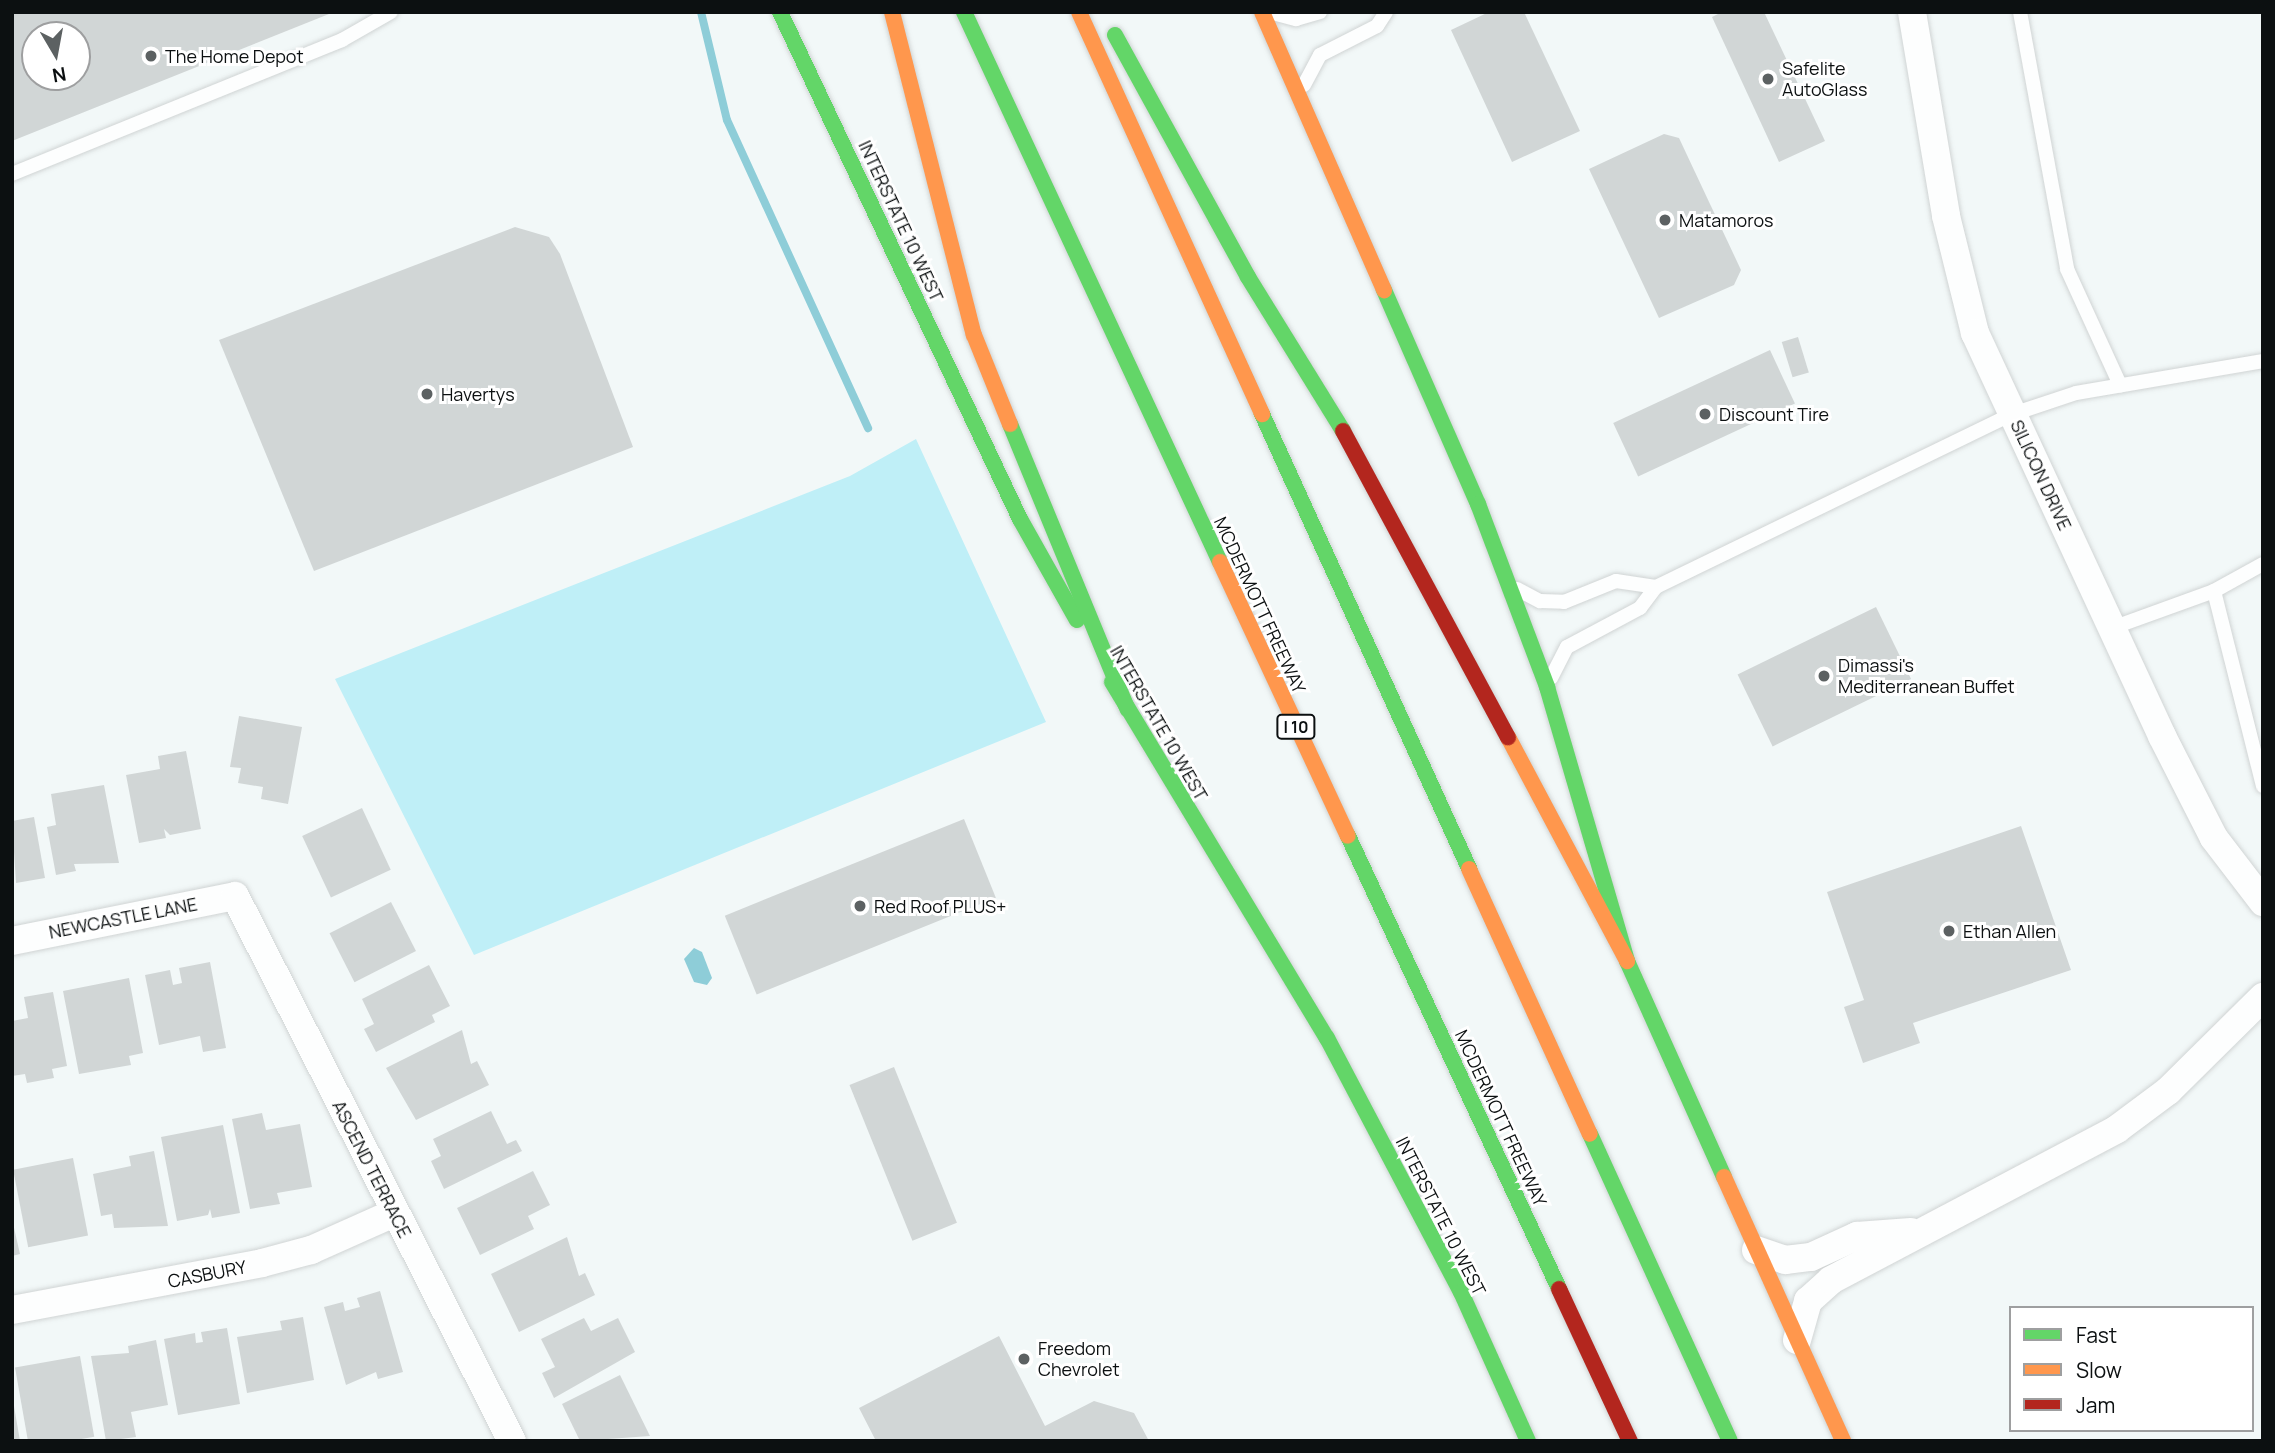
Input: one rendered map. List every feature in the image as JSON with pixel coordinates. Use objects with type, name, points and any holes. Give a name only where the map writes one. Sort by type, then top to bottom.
[{"type":"main road","name":"INTERSTATE 10 WEST","points":[[780,12],[1020,519],[1128,710],[1327,1038],[1461,1292],[1528,1441]]},
{"type":"main road","points":[[892,12],[974,335],[1128,710]]},
{"type":"main road","name":"MCDERMOTT FREEWAY","points":[[964,12],[1630,1441]]},
{"type":"main road","points":[[1079,12],[1730,1441]]},
{"type":"main road","points":[[1262,12],[1509,584],[1547,687],[1627,961]]},
{"type":"main road","points":[[1109,23],[1248,277],[1357,453],[1627,961],[1843,1441]]},
{"type":"street","name":"SILICON DRIVE","points":[[1912,12],[1960,275],[1975,333],[2112,628],[2214,838],[2263,902]]},
{"type":"street","name":"NEWCASTLE LANE","points":[[12,941],[235,896]]},
{"type":"street","name":"ASCEND TERRACE","points":[[235,896],[512,1441]]},
{"type":"street","points":[[1797,1340],[1808,1301],[1831,1280],[1878,1259],[1912,1232],[2050,1168],[2117,1129],[2168,1091],[2263,997]]},
{"type":"street","name":"CASBURY","points":[[12,1310],[262,1263],[311,1250],[394,1213]]},
{"type":"street","points":[[1756,1250],[1786,1260],[1811,1257],[1857,1236],[1912,1232]]},
{"type":"lane","points":[[12,174],[342,40],[391,12]]},
{"type":"lane","points":[[1269,12],[1296,19],[1320,12]]},
{"type":"lane","points":[[1303,104],[1307,71],[1320,55],[1377,26],[1386,12]]},
{"type":"lane","points":[[2020,12],[2067,268],[2120,386]]},
{"type":"lane","points":[[1547,687],[1567,648],[1640,608],[1656,587],[2013,414],[2120,386],[2263,361]]},
{"type":"lane","points":[[2112,628],[2214,591],[2263,564]]},
{"type":"lane","points":[[1509,584],[1540,601],[1564,602],[1616,581],[1656,587]]},
{"type":"lane","points":[[2214,591],[2263,786]]},
{"type":"shaded area","points":[[916,439],[1046,722],[474,955],[335,679],[850,476]]},
{"type":"shaded area","points":[[694,948],[702,952],[712,978],[707,985],[694,982],[684,959]]},
{"type":"building","name":"The Home Depot","points":[[12,12],[334,12],[12,141]]},
{"type":"building","points":[[1489,12],[1524,12],[1580,131],[1512,162],[1451,30]]},
{"type":"building","name":"Safelite AutoGlass","points":[[1722,12],[1764,12],[1825,141],[1779,162],[1712,17]]},
{"type":"building","name":"Matamoros","points":[[1664,134],[1679,138],[1741,270],[1734,285],[1659,318],[1589,169]]},
{"type":"building","name":"Havertys","points":[[515,227],[549,237],[560,254],[633,447],[314,571],[219,340]]},
{"type":"building","points":[[1798,337],[1809,372],[1793,377],[1782,342]]},
{"type":"building","name":"Discount Tire","points":[[1770,350],[1795,403],[1638,477],[1613,423]]},
{"type":"building","name":"Dimassi's Mediterranean Buffet","points":[[1876,607],[1911,679],[1773,746],[1738,675]]},
{"type":"building","points":[[239,716],[302,727],[288,804],[261,799],[263,787],[238,783],[241,768],[230,767]]},
{"type":"building","points":[[186,751],[201,829],[170,835],[164,829],[166,838],[139,843],[126,775],[160,769],[158,756]]},
{"type":"building","points":[[104,785],[119,863],[74,864],[76,871],[56,875],[47,827],[56,825],[51,794]]},
{"type":"building","points":[[362,808],[391,870],[331,898],[302,836]]},
{"type":"building","points":[[34,817],[45,878],[16,883],[12,821]]},
{"type":"building","name":"Red Roof PLUS+","points":[[964,819],[996,898],[757,994],[725,916]]},
{"type":"building","name":"Ethan Allen","points":[[2021,826],[2071,970],[1913,1023],[1920,1043],[1863,1063],[1844,1007],[1864,1000],[1827,892]]},
{"type":"building","points":[[391,902],[416,951],[354,982],[330,933]]},
{"type":"building","points":[[210,962],[226,1048],[203,1052],[200,1036],[159,1045],[145,975],[170,970],[173,985],[182,983],[179,968]]},
{"type":"building","points":[[429,965],[450,1006],[432,1015],[435,1022],[376,1052],[364,1029],[374,1024],[362,999]]},
{"type":"building","points":[[129,978],[143,1053],[129,1056],[131,1065],[79,1074],[63,991]]},
{"type":"building","points":[[53,992],[67,1066],[52,1069],[54,1078],[27,1083],[25,1074],[12,1076],[12,1021],[28,1018],[24,997]]},
{"type":"building","points":[[462,1030],[471,1064],[477,1061],[489,1085],[416,1120],[386,1068]]},
{"type":"building","points":[[894,1067],[957,1223],[912,1241],[849,1085]]},
{"type":"building","points":[[491,1111],[507,1144],[516,1140],[522,1151],[444,1189],[431,1161],[441,1156],[433,1139]]},
{"type":"building","points":[[262,1113],[266,1130],[300,1124],[312,1187],[277,1193],[280,1204],[250,1209],[232,1119]]},
{"type":"building","points":[[223,1125],[240,1213],[212,1218],[210,1209],[208,1215],[177,1221],[161,1137]]},
{"type":"building","points":[[154,1151],[168,1226],[114,1228],[112,1214],[101,1216],[93,1174],[131,1166],[129,1156]]},
{"type":"building","points":[[73,1158],[88,1236],[28,1247],[13,1170]]},
{"type":"building","points":[[533,1171],[550,1205],[528,1216],[534,1229],[480,1255],[457,1208]]},
{"type":"building","points":[[12,1219],[20,1254],[12,1256]]},
{"type":"building","points":[[567,1237],[579,1276],[585,1273],[595,1295],[519,1332],[491,1274]]},
{"type":"building","points":[[380,1291],[403,1372],[378,1379],[376,1372],[346,1385],[324,1307],[343,1302],[345,1311],[360,1307],[357,1298]]},
{"type":"building","points":[[303,1317],[314,1380],[247,1393],[237,1337],[282,1330],[280,1321]]},
{"type":"building","points":[[584,1318],[591,1331],[618,1318],[635,1352],[554,1398],[542,1373],[555,1367],[541,1339]]},
{"type":"building","points":[[227,1328],[240,1404],[178,1415],[164,1339],[195,1333],[196,1343],[203,1342],[201,1332]]},
{"type":"building","points":[[999,1336],[1045,1426],[1094,1401],[1134,1413],[1149,1441],[876,1441],[859,1408]]},
{"type":"building","points":[[156,1340],[168,1405],[131,1412],[136,1437],[106,1441],[91,1356],[129,1353],[128,1346]]},
{"type":"building","points":[[80,1356],[94,1437],[70,1441],[28,1441],[15,1367]]},
{"type":"building","points":[[620,1375],[650,1436],[580,1441],[562,1404]]},
{"type":"building","points":[[14,1406],[20,1441],[12,1441]]},
{"type":"waterway","points":[[701,12],[727,120],[868,428]]},
{"type":"traffic: fast","points":[[780,12],[1020,519],[1077,620]]},
{"type":"traffic: fast","points":[[964,12],[1220,562]]},
{"type":"traffic: fast","points":[[1115,35],[1248,277],[1343,431]]},
{"type":"traffic: fast","points":[[1384,290],[1478,504],[1547,687],[1627,961],[1724,1177]]},
{"type":"traffic: fast","points":[[1262,414],[1469,869]]},
{"type":"traffic: fast","points":[[1010,424],[1128,710]]},
{"type":"traffic: fast","points":[[1112,682],[1327,1038],[1461,1292],[1528,1441]]},
{"type":"traffic: fast","points":[[1348,836],[1559,1289]]},
{"type":"traffic: fast","points":[[1590,1134],[1730,1441]]},
{"type":"traffic: slow","points":[[892,12],[974,335],[1010,424]]},
{"type":"traffic: slow","points":[[1079,12],[1262,414]]},
{"type":"traffic: slow","points":[[1262,12],[1384,290]]},
{"type":"traffic: slow","points":[[1220,562],[1348,836]]},
{"type":"traffic: slow","points":[[1508,737],[1627,961]]},
{"type":"traffic: slow","points":[[1469,869],[1590,1134]]},
{"type":"traffic: slow","points":[[1724,1177],[1843,1441]]},
{"type":"traffic: jam","points":[[1343,431],[1508,737]]},
{"type":"traffic: jam","points":[[1559,1289],[1630,1441]]},
{"type":"place","name":"The Home Depot","points":[[151,56]]},
{"type":"place","name":"Safelite AutoGlass","points":[[1768,79]]},
{"type":"place","name":"Matamoros","points":[[1665,220]]},
{"type":"place","name":"Havertys","points":[[427,394]]},
{"type":"place","name":"Discount Tire","points":[[1705,414]]},
{"type":"place","name":"Dimassi's Mediterranean Buffet","points":[[1824,676]]},
{"type":"place","name":"Red Roof PLUS+","points":[[860,906]]},
{"type":"place","name":"Ethan Allen","points":[[1949,931]]},
{"type":"place","name":"Freedom Chevrolet","points":[[1024,1359]]}]
